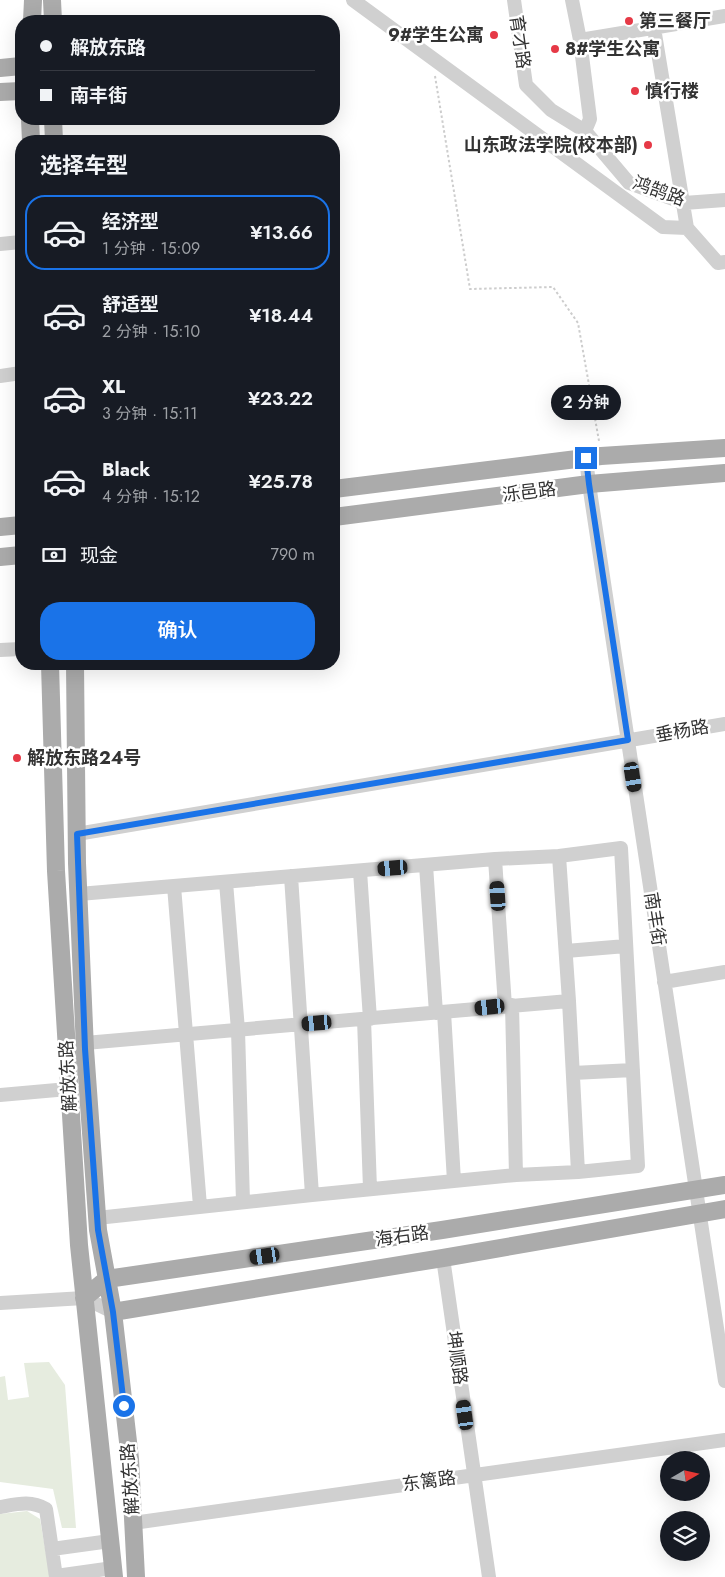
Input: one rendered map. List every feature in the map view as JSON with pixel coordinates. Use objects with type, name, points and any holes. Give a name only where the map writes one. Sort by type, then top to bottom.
[{"type":"main road","points":[[33,15],[34,0]]},
{"type":"main road","points":[[52,0],[52,15]]},
{"type":"main road","points":[[0,68],[15,67]]},
{"type":"main road","points":[[0,92],[15,91]]},
{"type":"main road","name":"泺邑路","points":[[340,488],[594,457],[725,448]]},
{"type":"main road","name":"泺邑路","points":[[340,516],[589,484],[725,473]]},
{"type":"main road","points":[[0,527],[15,526]]},
{"type":"main road","points":[[0,557],[15,556]]},
{"type":"main road","name":"解放东路","points":[[50,670],[56,871],[68,1089],[79,1245],[113,1572]]},
{"type":"main road","name":"解放东路","points":[[75,670],[77,834],[84,1043],[97,1218],[113,1312],[130,1459],[136,1577]]},
{"type":"main road","name":"海右路","points":[[107,1279],[442,1230],[725,1185]]},
{"type":"main road","name":"海右路","points":[[113,1312],[443,1258],[725,1209]]},
{"type":"main road","points":[[84,1298],[107,1279]]},
{"type":"street","name":"育才路","points":[[514,0],[526,85],[551,110],[585,131]]},
{"type":"street","points":[[572,0],[580,40],[590,119],[585,131]]},
{"type":"street","points":[[359,4],[663,227],[687,228]]},
{"type":"street","points":[[580,40],[725,16]]},
{"type":"street","points":[[654,28],[687,228],[718,263],[725,262]]},
{"type":"street","name":"鸿鹄路","points":[[585,131],[629,183],[684,204],[725,200]]},
{"type":"street","points":[[0,244],[15,243]]},
{"type":"street","points":[[0,376],[15,374]]},
{"type":"street","name":"南丰街","points":[[594,457],[589,484],[725,1381]]},
{"type":"street","points":[[0,650],[15,649]]},
{"type":"street","name":"垂杨路","points":[[77,834],[725,724]]},
{"type":"street","points":[[79,894],[495,859],[559,856],[621,848],[638,1166],[312,1195],[97,1218]]},
{"type":"street","points":[[559,856],[578,1172]]},
{"type":"street","points":[[495,859],[509,1005],[516,1176]]},
{"type":"street","points":[[426,865],[454,1182]]},
{"type":"street","points":[[360,870],[367,1019],[370,1190]]},
{"type":"street","points":[[291,876],[312,1195]]},
{"type":"street","points":[[226,882],[238,1030],[243,1202]]},
{"type":"street","points":[[174,886],[200,1206]]},
{"type":"street","points":[[566,951],[626,946]]},
{"type":"street","points":[[664,982],[725,972]]},
{"type":"street","points":[[84,1043],[569,1001]]},
{"type":"street","points":[[572,1073],[633,1070]]},
{"type":"street","points":[[0,1095],[68,1089]]},
{"type":"street","name":"坤顺路","points":[[443,1258],[489,1577]]},
{"type":"street","points":[[0,1304],[84,1298],[113,1312]]},
{"type":"street","name":"东篱路","points":[[133,1523],[725,1440]]},
{"type":"street","points":[[0,1506],[28,1502],[38,1504],[46,1509],[56,1577],[113,1572]]},
{"type":"street","points":[[52,1549],[110,1541]]},
{"type":"path","points":[[437,91],[470,289],[553,287],[578,323],[594,457]]},
{"type":"shaded area","points":[[49,1362],[65,1385],[76,1528],[62,1528],[53,1489],[0,1482],[0,1377],[5,1376],[8,1400],[29,1397],[24,1363]]},
{"type":"shaded area","points":[[27,1511],[40,1519],[50,1577],[0,1577],[0,1514]]},
{"type":"place","name":"第三餐厅","points":[[629,21]]},
{"type":"place","name":"9#学生公寓","points":[[494,35]]},
{"type":"place","name":"8#学生公寓","points":[[555,49]]},
{"type":"place","name":"慎行楼","points":[[635,91]]},
{"type":"place","name":"山东政法学院(校本部)","points":[[648,145]]},
{"type":"place","name":"解放东路24号","points":[[17,758]]},
{"type":"route","points":[[124,1406],[113,1312],[98,1230],[85,1049],[77,834],[628,740],[586,458]]}]
